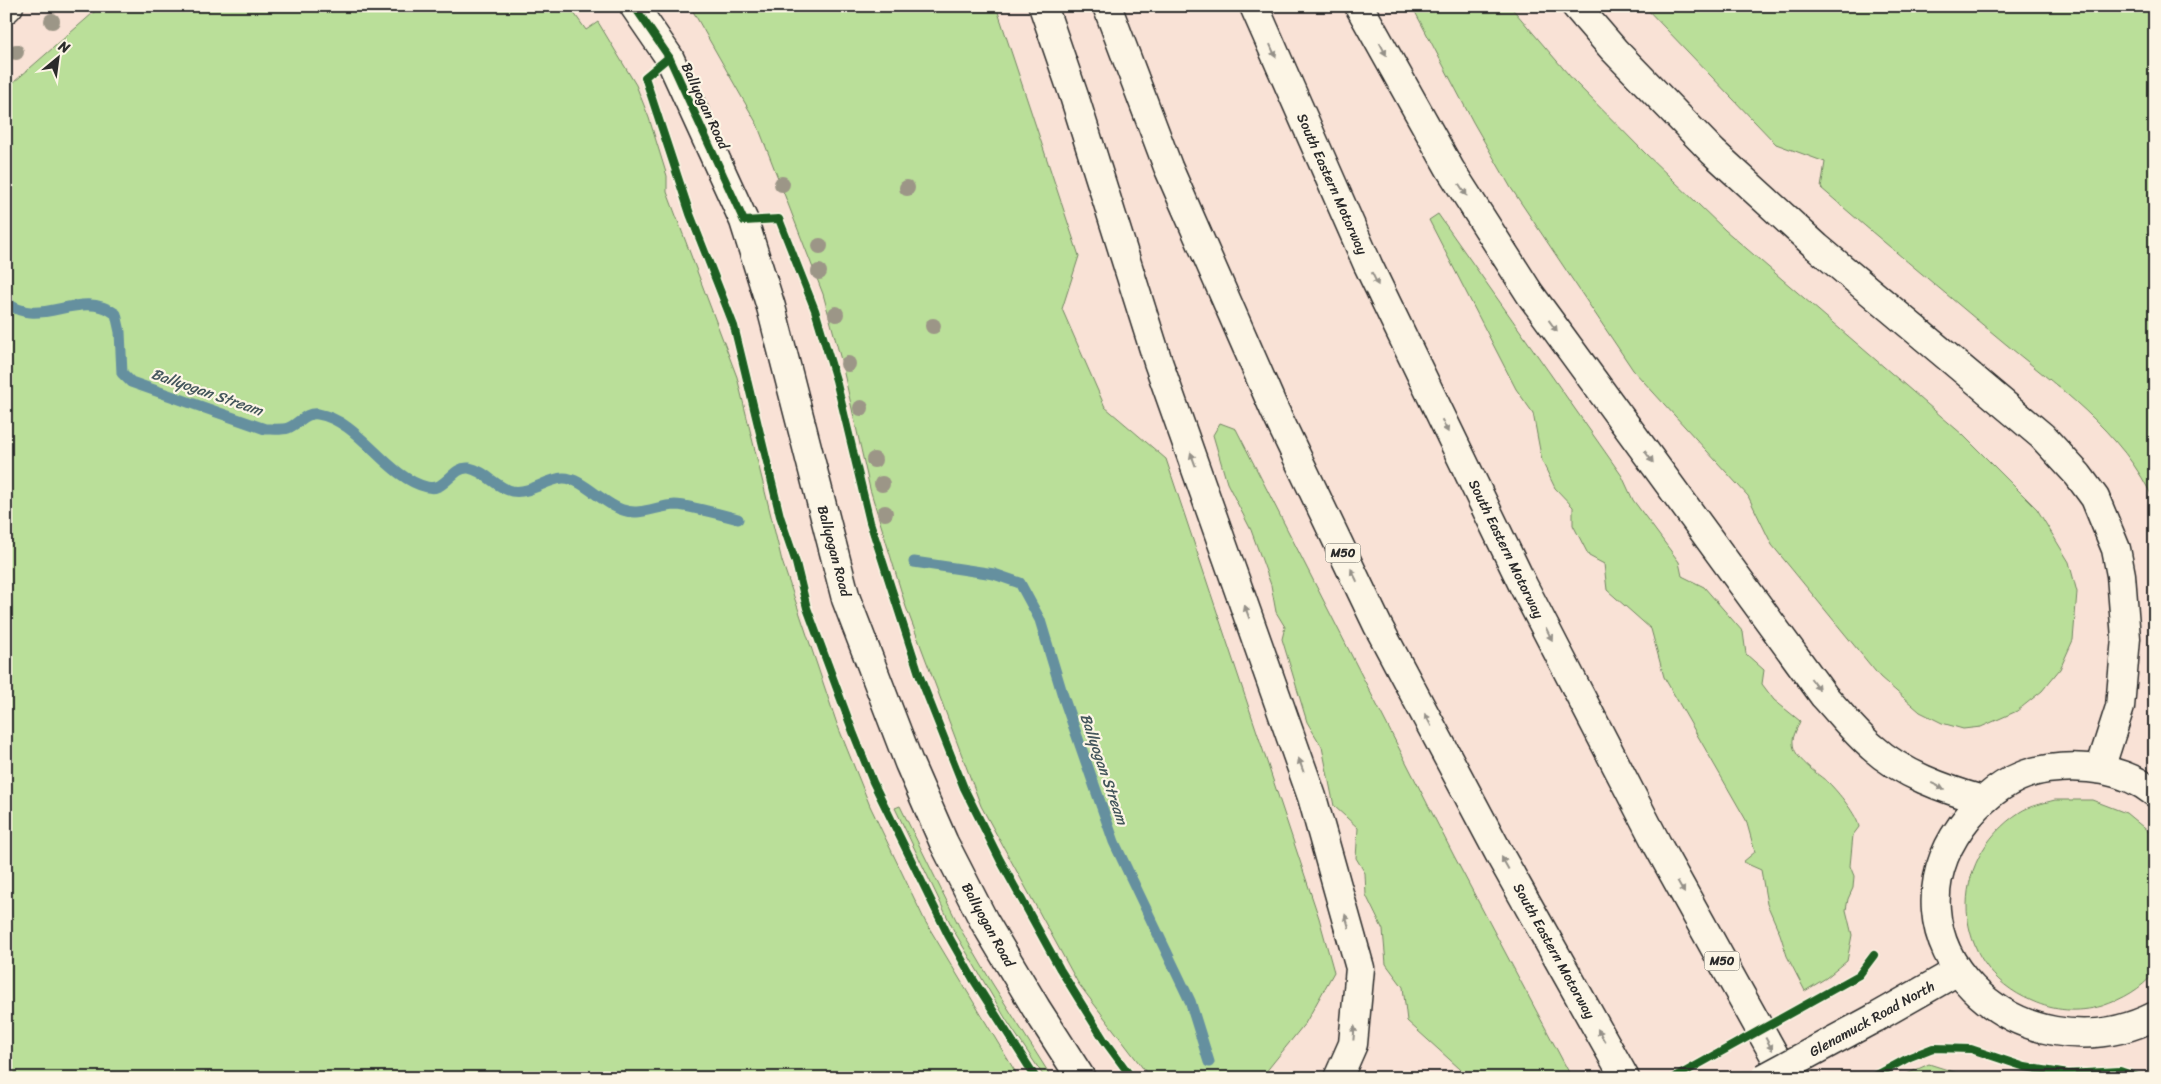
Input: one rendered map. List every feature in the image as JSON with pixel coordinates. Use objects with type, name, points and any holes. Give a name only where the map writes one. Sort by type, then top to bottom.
[{"type":"main road","name":"Ballyogan Road","points":[[634,6],[669,57],[744,220],[771,308],[846,599],[909,763],[944,843],[984,921],[1081,1078]]},
{"type":"main road","points":[[1044,6],[1158,362],[1312,797],[1360,968],[1353,1044],[1338,1078]]},
{"type":"main road","name":"South Eastern Motorway","points":[[1107,6],[1168,167],[1274,408],[1378,626],[1502,859],[1625,1078]]},
{"type":"main road","name":"South Eastern Motorway","points":[[1254,6],[1368,265],[1519,577],[1657,844],[1787,1078]]},
{"type":"main road","points":[[1360,6],[1450,169],[1530,294],[1824,696],[1872,748],[1905,769],[1944,789],[1982,800]]},
{"type":"main road","points":[[1576,6],[1614,50],[1713,152],[1817,247],[2042,436],[2078,475],[2095,498],[2116,548],[2121,574],[2126,638],[2120,707],[2100,770]]},
{"type":"main road","points":[[2155,793],[2124,775],[2068,766],[2039,770],[2009,782],[1982,800],[1955,834],[1941,865],[1935,898],[1939,937],[1954,973],[1985,1010],[2012,1029],[2043,1040],[2078,1043],[2113,1038],[2139,1027],[2155,1016]]},
{"type":"main road","name":"Glenamuck Road North","points":[[1764,1078],[1954,973]]},
{"type":"green space","points":[[101,6],[569,6],[586,30],[598,22],[636,85],[649,118],[667,176],[667,192],[737,377],[782,561],[837,724],[870,806],[925,921],[1019,1078],[6,1078],[6,89]]},
{"type":"green space","points":[[690,6],[996,6],[1079,256],[1062,309],[1105,407],[1166,459],[1319,918],[1334,972],[1306,1022],[1261,1078],[1157,1078],[1145,1071],[1078,983],[981,806],[906,607],[870,489],[841,360],[823,294],[757,124]]},
{"type":"green space","points":[[1412,6],[1510,6],[1574,81],[1725,230],[1963,435],[2037,509],[2069,562],[2077,592],[2073,640],[2060,669],[2042,691],[2017,711],[1981,727],[1963,729],[1942,723],[1920,712],[1880,677],[1772,545],[1748,496],[1633,370],[1511,188],[1473,122]]},
{"type":"green space","points":[[1644,6],[2155,6],[2155,503],[2142,477],[2125,453],[2085,410],[1821,188],[1825,162],[1776,144]]},
{"type":"green space","points":[[1438,214],[1622,476],[1633,500],[1679,562],[1682,576],[1704,587],[1743,632],[1746,654],[1764,670],[1762,684],[1774,700],[1800,721],[1793,741],[1797,754],[1801,760],[1833,787],[1847,804],[1858,822],[1859,827],[1853,835],[1850,866],[1854,876],[1853,888],[1846,910],[1852,935],[1847,961],[1826,978],[1805,991],[1787,956],[1767,904],[1761,870],[1743,862],[1755,852],[1746,820],[1664,677],[1651,629],[1607,590],[1604,564],[1589,556],[1573,525],[1573,507],[1555,488],[1542,461],[1533,413],[1516,389],[1429,220]]},
{"type":"green space","points":[[1220,423],[1236,429],[1454,856],[1572,1078],[1470,1078],[1407,1021],[1403,987],[1386,964],[1383,930],[1366,895],[1365,873],[1356,858],[1358,828],[1334,806],[1322,747],[1307,722],[1282,639],[1285,627],[1276,612],[1271,585],[1251,530],[1227,483],[1213,435]]},
{"type":"green space","points":[[2055,800],[2092,800],[2126,813],[2155,837],[2155,972],[2144,984],[2124,997],[2102,1006],[2084,1010],[2066,1010],[2049,1007],[2032,1001],[2005,985],[1985,963],[1972,938],[1967,911],[1969,884],[1979,857],[1996,832],[2020,812]]},
{"type":"green space","points":[[900,806],[961,930],[1052,1078],[1045,1078],[1007,1021],[954,931],[895,808]]},
{"type":"green space","points":[[1929,1064],[1973,1078],[1898,1078]]},
{"type":"waterway","name":"Ballyogan Stream","points":[[6,302],[19,310],[33,312],[74,306],[102,307],[116,314],[120,332],[122,373],[131,382],[265,429],[288,428],[306,416],[313,414],[333,419],[347,427],[398,472],[412,481],[427,487],[434,488],[439,486],[458,471],[463,468],[469,468],[481,472],[501,487],[512,491],[526,490],[563,478],[585,486],[608,503],[629,512],[681,505],[738,519]]},
{"type":"waterway","name":"Ballyogan Stream","points":[[914,562],[994,574],[1020,583],[1040,620],[1063,696],[1114,842],[1190,1001],[1209,1062]]},
{"type":"cycle path","points":[[634,6],[669,57],[744,221],[779,219],[815,310],[836,380],[870,522],[920,677],[964,788],[1000,860],[1060,969],[1104,1040],[1132,1078]]},
{"type":"cycle path","points":[[669,57],[645,77],[690,214],[734,326],[780,516],[796,563],[807,608],[873,782],[948,935],[973,979],[1036,1078]]},
{"type":"cycle path","points":[[1674,1078],[1859,975],[1874,955]]},
{"type":"cycle path","points":[[1871,1078],[1910,1057],[1933,1048],[1971,1049],[2025,1067],[2068,1074],[2120,1071],[2141,1078]]}]
